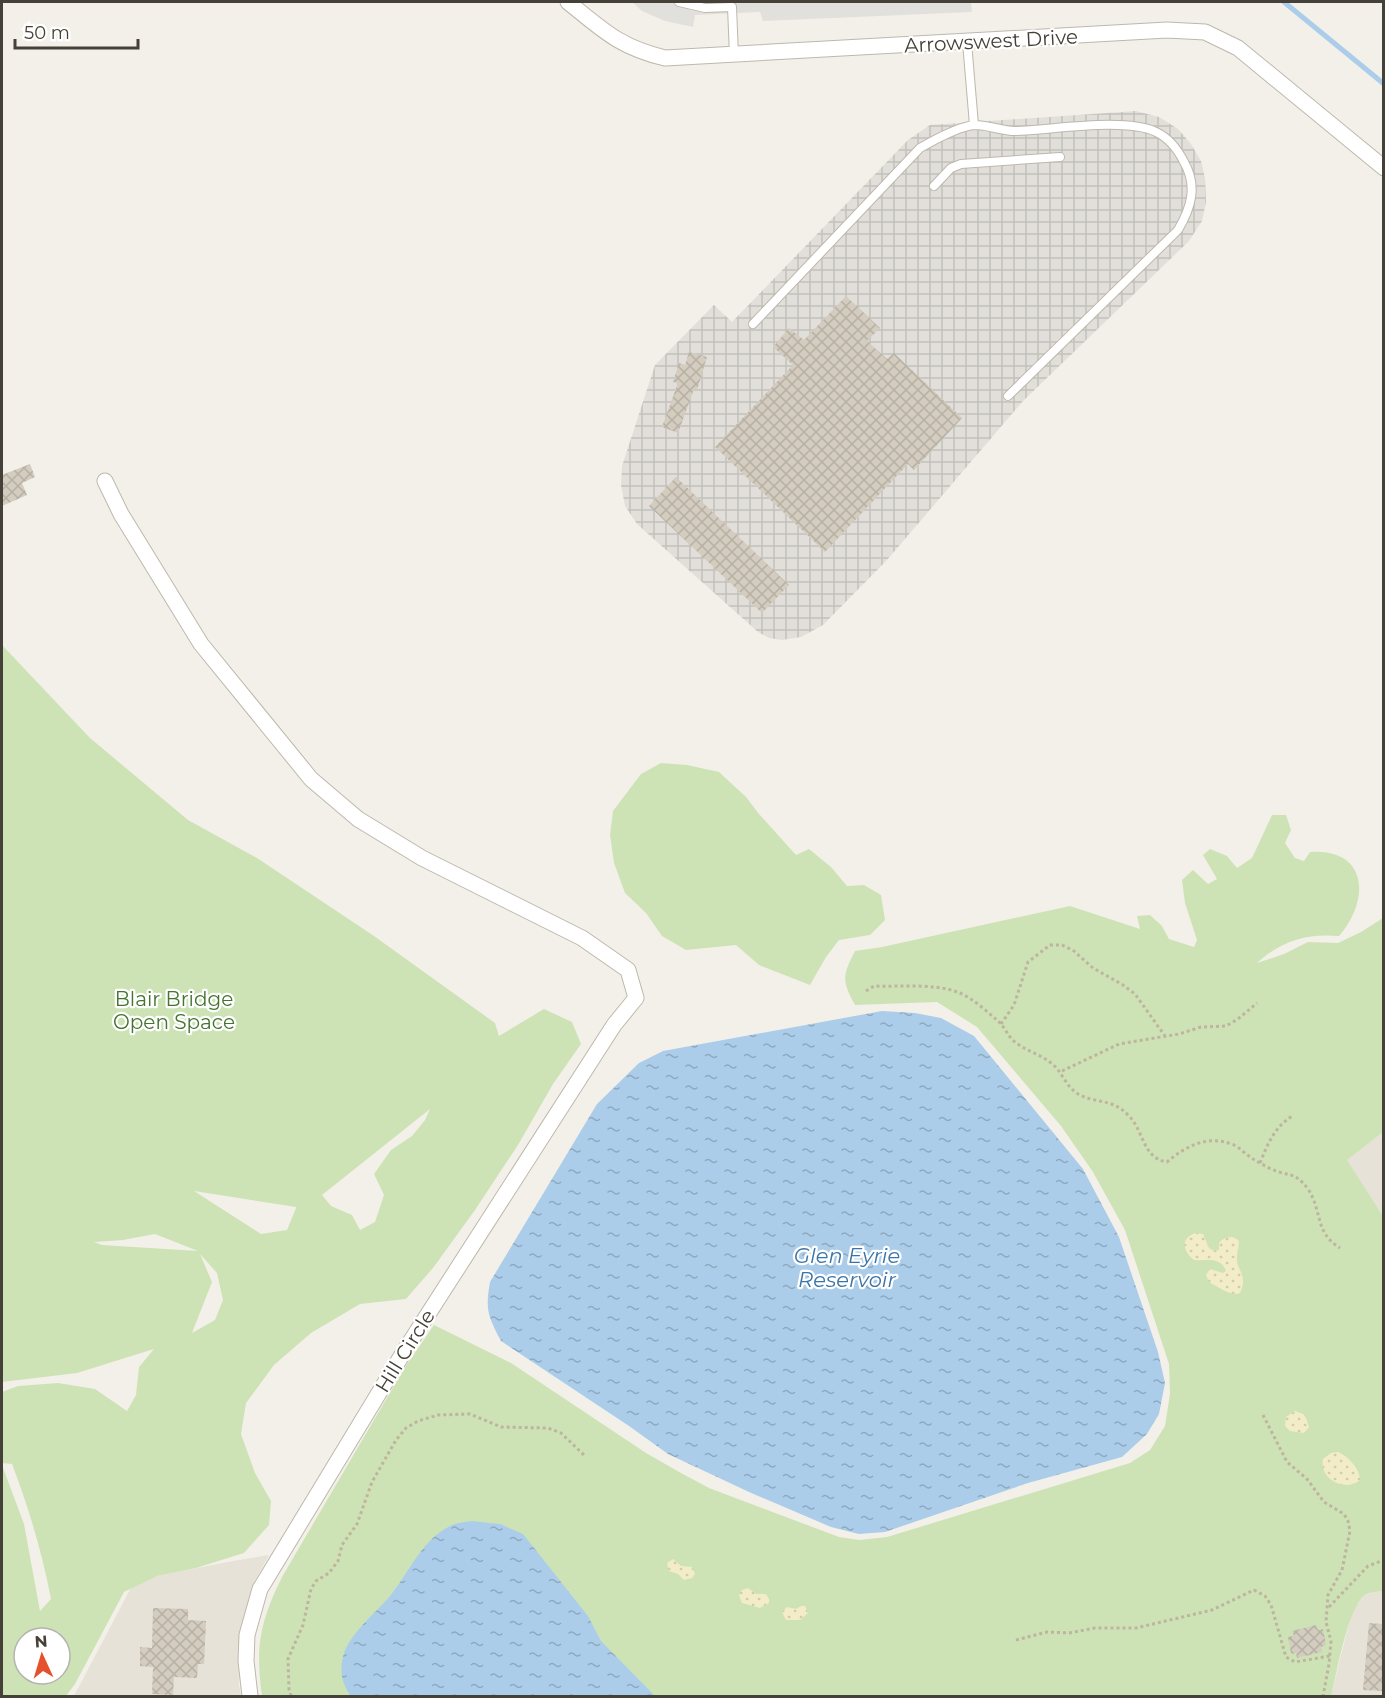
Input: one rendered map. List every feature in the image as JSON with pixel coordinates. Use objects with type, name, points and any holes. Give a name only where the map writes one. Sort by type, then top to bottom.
[{"type":"street","name":"Arrowswest Drive","points":[[568,2],[611,37],[629,48],[665,58],[734,56],[1167,30],[1205,32],[1238,48],[1383,168]]},
{"type":"street","name":"Hill Circle","points":[[105,481],[121,514],[201,644],[311,778],[358,819],[422,858],[582,938],[628,970],[636,998],[614,1024],[405,1350],[260,1589],[248,1635],[246,1661],[250,1696]]},
{"type":"lane","points":[[679,2],[705,8],[732,7],[734,56]]},
{"type":"lane","points":[[967,42],[974,125]]},
{"type":"lane","points":[[753,324],[920,148],[941,136],[974,125],[1012,131],[1123,125],[1158,133],[1177,149],[1189,169],[1192,189],[1189,212],[1178,230],[1008,396]]},
{"type":"lane","points":[[934,186],[951,168],[961,164],[1060,157]]},
{"type":"path","points":[[1001,1024],[1014,1005],[1028,962],[1050,945],[1062,945],[1074,951],[1093,968],[1135,994],[1165,1036]]},
{"type":"path","points":[[866,991],[874,986],[933,987],[957,992],[1001,1024],[1013,1041],[1050,1062],[1078,1094],[1116,1104],[1130,1116],[1148,1152],[1159,1161],[1167,1162],[1183,1148],[1202,1142],[1221,1141],[1236,1146],[1273,1170],[1295,1175],[1308,1190],[1319,1215],[1323,1233],[1331,1243],[1340,1248]]},
{"type":"path","points":[[1061,1072],[1119,1044],[1201,1027],[1226,1026],[1257,1003]]},
{"type":"path","points":[[1260,1163],[1276,1130],[1284,1120],[1294,1115]]},
{"type":"path","points":[[291,1696],[288,1659],[303,1624],[311,1589],[316,1581],[328,1573],[338,1561],[342,1545],[357,1524],[372,1482],[396,1440],[406,1428],[418,1421],[438,1415],[470,1414],[501,1427],[548,1428],[561,1433],[584,1455]]},
{"type":"path","points":[[1263,1415],[1287,1462],[1307,1479],[1324,1502],[1344,1514],[1348,1521],[1350,1531],[1342,1570],[1328,1594],[1326,1622],[1331,1641],[1323,1696]]},
{"type":"path","points":[[1328,1607],[1368,1566],[1383,1560]]},
{"type":"path","points":[[1016,1640],[1047,1632],[1069,1634],[1095,1628],[1137,1628],[1212,1610],[1254,1590],[1265,1596],[1271,1605],[1286,1657],[1295,1662],[1330,1656]]},
{"type":"shaded area","points":[[632,2],[971,2],[972,12],[763,21],[760,12],[695,15],[693,27],[665,21],[642,11]]},
{"type":"shaded area","points":[[1136,111],[1159,117],[1178,129],[1191,144],[1201,161],[1205,178],[1206,202],[1202,221],[1189,241],[1023,401],[887,560],[823,625],[801,637],[782,640],[769,638],[758,632],[637,524],[625,506],[621,485],[622,466],[655,365],[714,305],[732,322],[908,140],[930,125]]},
{"type":"shaded area","points":[[1383,1132],[1383,1216],[1346,1160]]},
{"type":"shaded area","points":[[269,1555],[254,1582],[238,1649],[241,1696],[74,1696],[135,1580]]},
{"type":"shaded area","points":[[1383,1591],[1383,1696],[1331,1696],[1352,1611],[1365,1595]]},
{"type":"green space","name":"Blair Bridge Open Space","points":[[2,645],[90,738],[188,820],[257,858],[374,936],[495,1023],[499,1036],[544,1009],[572,1022],[581,1044],[553,1084],[518,1145],[475,1210],[433,1268],[406,1299],[360,1304],[311,1333],[274,1365],[246,1403],[241,1434],[255,1473],[271,1501],[269,1525],[244,1553],[196,1568],[157,1576],[124,1592],[75,1684],[66,1696],[2,1696],[2,1465],[24,1524],[40,1611],[51,1599],[39,1547],[12,1464],[2,1463],[2,1392],[18,1386],[58,1383],[95,1389],[127,1411],[136,1395],[139,1367],[154,1349],[77,1373],[2,1382]],"holes":[[[430,1109],[425,1120],[412,1136],[391,1150],[374,1174],[384,1195],[375,1222],[360,1230],[352,1215],[331,1206],[322,1195]],[[194,1191],[296,1207],[287,1230],[261,1234]],[[155,1234],[198,1251],[102,1245],[94,1242]],[[200,1254],[217,1273],[223,1300],[215,1320],[192,1333],[212,1282]]]},
{"type":"green space","points":[[661,763],[687,765],[719,772],[746,797],[796,855],[809,849],[831,867],[847,886],[864,885],[881,895],[885,920],[870,935],[839,940],[810,985],[759,965],[736,945],[686,950],[662,936],[646,913],[625,893],[614,863],[610,835],[613,811],[641,774]]},
{"type":"green space","points":[[1272,815],[1286,815],[1291,830],[1285,843],[1295,858],[1304,861],[1310,852],[1329,853],[1344,859],[1353,868],[1358,879],[1359,893],[1356,908],[1339,936],[1305,937],[1295,940],[1275,949],[1257,963],[1284,954],[1308,942],[1338,943],[1383,918],[1383,1132],[1347,1160],[1383,1216],[1383,1591],[1365,1595],[1353,1613],[1331,1696],[262,1696],[259,1663],[261,1635],[282,1577],[405,1367],[434,1325],[511,1363],[646,1453],[709,1488],[839,1537],[859,1540],[887,1537],[1130,1463],[1150,1450],[1165,1426],[1170,1394],[1169,1364],[1125,1230],[1093,1172],[1061,1126],[977,1027],[937,1002],[855,1005],[845,978],[855,951],[1070,906],[1140,929],[1137,916],[1150,915],[1162,926],[1169,939],[1194,947],[1197,940],[1185,903],[1182,880],[1193,870],[1208,884],[1217,879],[1203,855],[1210,849],[1227,856],[1237,868],[1252,858]]},
{"type":"sand","points":[[1195,1233],[1203,1234],[1209,1248],[1214,1251],[1219,1250],[1219,1243],[1226,1238],[1232,1237],[1239,1241],[1237,1261],[1243,1281],[1240,1293],[1229,1293],[1209,1282],[1206,1275],[1210,1269],[1223,1273],[1226,1271],[1221,1263],[1194,1260],[1190,1257],[1185,1242]]},
{"type":"sand","points":[[1295,1411],[1306,1418],[1309,1427],[1304,1433],[1290,1431],[1285,1426],[1286,1417]]},
{"type":"sand","points":[[1338,1452],[1353,1463],[1358,1472],[1360,1480],[1354,1484],[1334,1482],[1325,1473],[1323,1459],[1331,1453]]},
{"type":"sand","points":[[673,1559],[681,1566],[692,1567],[695,1574],[692,1578],[684,1580],[678,1574],[669,1571],[667,1563]]},
{"type":"sand","points":[[748,1588],[756,1594],[766,1594],[769,1603],[760,1608],[742,1603],[739,1595],[742,1590]]},
{"type":"sand","points":[[805,1606],[808,1613],[800,1620],[786,1620],[782,1612],[787,1607],[796,1609]]},
{"type":"water","name":"Glen Eyrie Reservoir","points":[[882,1011],[915,1013],[941,1018],[974,1036],[1083,1169],[1119,1237],[1158,1352],[1165,1383],[1159,1414],[1147,1434],[1122,1457],[1028,1483],[885,1532],[859,1534],[831,1527],[668,1454],[501,1341],[490,1319],[488,1300],[490,1282],[597,1104],[639,1063],[663,1051]]},
{"type":"water","points":[[472,1521],[500,1524],[523,1534],[588,1616],[601,1641],[655,1696],[351,1696],[343,1681],[342,1664],[344,1653],[353,1636],[393,1592],[432,1539],[450,1526]]},
{"type":"building","points":[[846,296],[880,328],[867,341],[887,359],[894,353],[962,418],[914,470],[908,464],[825,552],[715,447],[793,365],[773,347],[789,328],[804,340]]},
{"type":"building","points":[[689,352],[707,357],[697,390],[694,389],[678,433],[662,427],[678,383],[673,382],[679,363],[685,365]]},
{"type":"building","points":[[30,464],[35,477],[22,483],[27,495],[2,506],[2,475]]},
{"type":"building","points":[[676,477],[789,585],[762,613],[649,506]]},
{"type":"building","points":[[153,1608],[188,1609],[188,1620],[206,1621],[204,1664],[198,1664],[197,1678],[174,1677],[173,1695],[152,1694],[153,1667],[140,1666],[140,1647],[152,1648]]},
{"type":"building","points":[[1369,1623],[1383,1624],[1383,1691],[1363,1690]]},
{"type":"building","points":[[1316,1625],[1318,1630],[1323,1629],[1326,1645],[1321,1647],[1322,1652],[1297,1658],[1296,1653],[1291,1654],[1288,1637],[1294,1636],[1292,1631]]},
{"type":"waterway","points":[[1284,2],[1384,84]]}]
